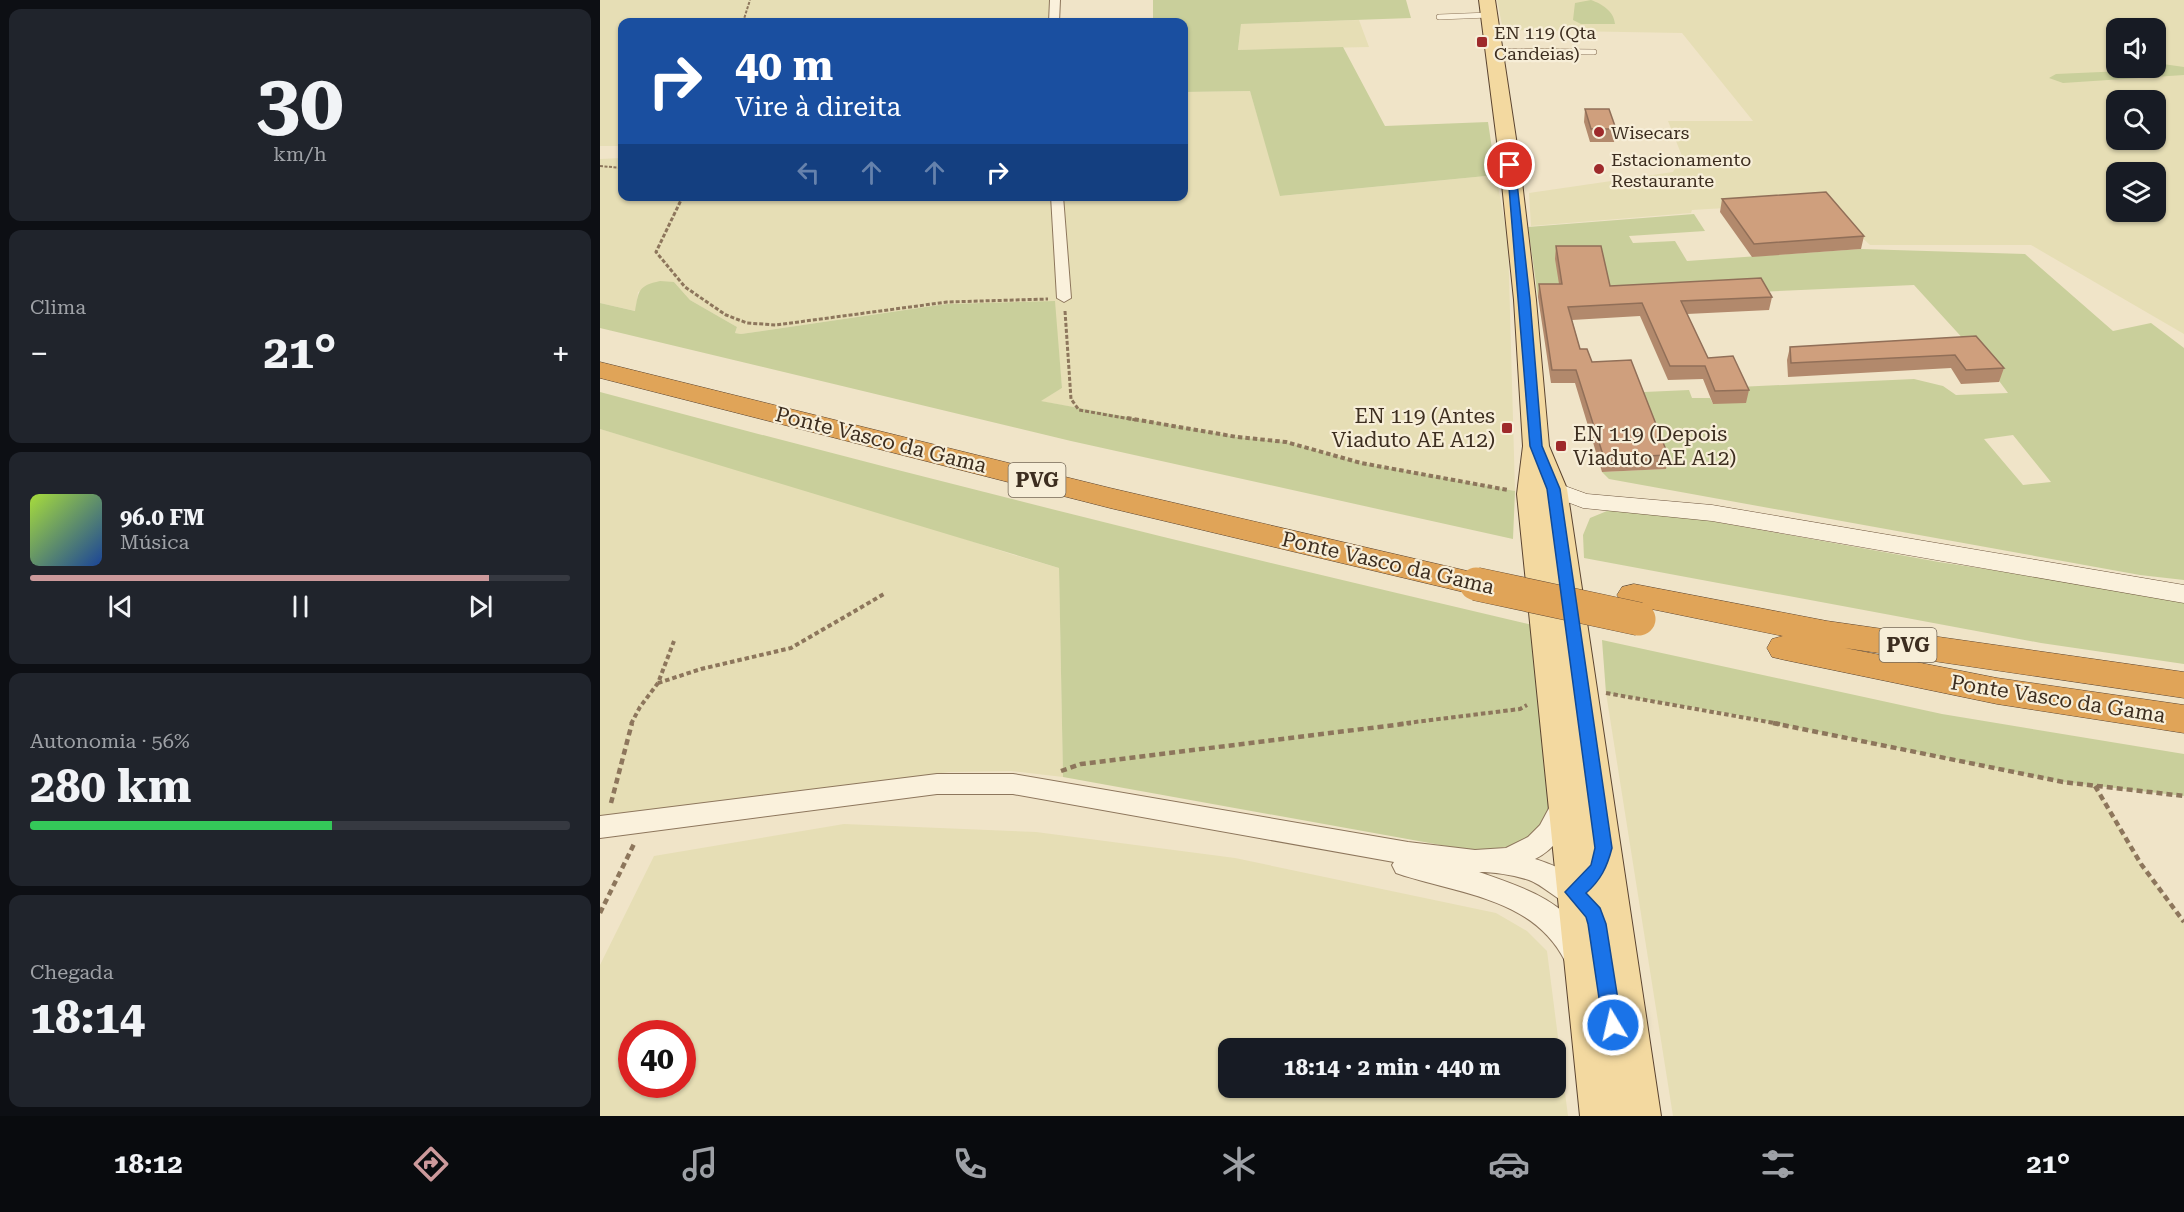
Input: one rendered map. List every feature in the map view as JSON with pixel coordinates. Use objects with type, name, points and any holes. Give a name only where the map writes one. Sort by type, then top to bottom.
[{"type":"highway","name":"Ponte Vasco da Gama","points":[[600,350],[1356,535],[1476,573]]},
{"type":"highway","name":"Ponte Vasco da Gama","points":[[600,370],[1110,498],[1636,607],[1997,691],[2184,719]]},
{"type":"highway","name":"Ponte Vasco da Gama","points":[[1636,607],[2184,685]]},
{"type":"main road","points":[[1488,8],[1510,165],[1525,300],[1538,490],[1567,684],[1604,848],[1640,1116]]},
{"type":"main road","points":[[1538,490],[1587,484],[1712,513],[2184,594]]},
{"type":"main road","points":[[1538,490],[1583,501],[1712,513]]},
{"type":"main road","points":[[1538,490],[1563,551]]},
{"type":"main road","points":[[1601,1116],[1574,892],[1566,802],[1567,684],[1563,551],[1568,527],[1579,515],[1597,507],[1625,504]]},
{"type":"street","points":[[1054,18],[1055,0]]},
{"type":"street","points":[[1057,201],[1064,298]]},
{"type":"street","points":[[602,826],[937,784],[1012,784],[1046,788],[1408,853],[1528,868],[1560,881],[1574,892],[1593,913],[1597,924],[1616,1046],[1632,1116]]},
{"type":"street","points":[[1475,861],[1511,858],[1538,845],[1550,833],[1566,802]]},
{"type":"street","points":[[1265,829],[1422,868],[1525,900],[1543,902],[1561,899],[1590,879],[1599,867],[1604,848]]},
{"type":"street","points":[[1498,892],[1540,909],[1565,930],[1574,945],[1585,987]]},
{"type":"lane","points":[[1438,17],[1488,8]]},
{"type":"lane","points":[[1494,51],[1594,52]]},
{"type":"path","points":[[744,18],[750,0]]},
{"type":"path","points":[[600,166],[618,168]]},
{"type":"path","points":[[681,201],[656,252],[685,287],[726,315],[747,323],[776,325],[947,302],[1064,298],[1071,399],[1079,410],[1237,437],[1286,442],[1361,463],[1538,490]]},
{"type":"path","points":[[658,683],[701,669],[791,648],[884,594]]},
{"type":"path","points":[[602,826],[630,727],[640,707],[658,683],[674,641]]},
{"type":"path","points":[[1046,788],[1059,772],[1081,764],[1520,709],[1567,684],[1721,712],[2062,782],[2184,796]]},
{"type":"path","points":[[2094,785],[2141,864],[2184,922]]},
{"type":"path","points":[[600,913],[631,853],[642,821]]},
{"type":"shaded area","points":[[600,0],[1055,0],[1054,18],[618,18],[618,146],[600,146]]},
{"type":"shaded area","points":[[1497,0],[2184,0],[2184,334],[2031,245],[1870,245],[1824,202],[1692,210],[1691,213],[1531,226],[1529,193],[1673,172],[1682,156],[1668,121],[1753,121],[1682,33],[1503,30]]},
{"type":"shaded area","points":[[1359,20],[1369,47],[1238,50],[1241,24]]},
{"type":"shaded area","points":[[1250,91],[1281,196],[1496,175],[1508,240],[1515,491],[1361,463],[1286,442],[1237,437],[1040,401],[1062,388],[1054,302],[946,304],[741,334],[735,333],[737,327],[690,300],[674,282],[638,292],[636,311],[600,303],[600,159],[618,158],[618,201],[1188,201],[1188,92]]},
{"type":"shaded area","points":[[600,429],[870,508],[1059,568],[1063,777],[1011,771],[949,772],[600,819]]},
{"type":"shaded area","points":[[1606,693],[1721,712],[2063,782],[2095,785],[2141,864],[2184,923],[2184,1116],[1673,1116]]},
{"type":"shaded area","points":[[844,824],[1036,832],[1235,858],[1496,913],[1527,931],[1547,951],[1558,1038],[1218,1038],[1218,1098],[1566,1098],[1568,1116],[600,1116],[600,965],[654,856]]},
{"type":"green space","points":[[1153,0],[1406,0],[1411,18],[1241,24],[1238,50],[1343,47],[1385,126],[1488,122],[1496,175],[1280,196],[1250,91],[1188,92],[1188,18],[1153,18]]},
{"type":"green space","points":[[1591,0],[1607,9],[1615,24],[1581,24],[1573,20],[1575,3]]},
{"type":"green space","points":[[2166,64],[2184,67],[2184,75],[2166,76]]},
{"type":"green space","points":[[2106,72],[2106,78],[2139,78],[2063,83],[2049,78],[2056,74]]},
{"type":"green space","points":[[1694,214],[1705,231],[1629,236],[1633,243],[1675,241],[1687,261],[1861,249],[2025,254],[2113,331],[2151,323],[2184,348],[2184,580],[2140,575],[1609,479],[1602,472],[1665,469],[1622,393],[1689,390],[1692,398],[1710,398],[1713,404],[1738,387],[1914,379],[1943,386],[1956,395],[2008,393],[1988,366],[1914,285],[1558,301],[1555,297],[1538,297],[1528,227]],"holes":[[[2013,435],[2051,482],[2023,485],[1984,439]]]},
{"type":"green space","points":[[660,281],[674,282],[690,300],[737,327],[735,333],[741,334],[946,304],[1055,301],[1062,388],[1041,401],[1237,437],[1286,442],[1361,463],[1515,491],[1513,539],[1071,441],[600,328],[600,303],[635,311],[643,287]]},
{"type":"green space","points":[[600,392],[1072,514],[1546,628],[1566,802],[1522,845],[1474,851],[1063,777],[1059,568],[600,429]]},
{"type":"green space","points":[[1627,509],[1655,511],[1939,562],[2184,599],[2184,664],[2041,643],[1584,558],[1583,535],[1590,518],[1607,511]]},
{"type":"green space","points":[[1602,640],[1942,714],[2184,754],[2184,796],[2063,782],[1721,712],[1606,693]]},
{"type":"building","points":[[1585,109],[1609,109],[1616,129],[1591,129]]},
{"type":"building","points":[[1826,192],[1864,236],[1754,244],[1722,199]]},
{"type":"building","points":[[1556,246],[1601,246],[1610,286],[1761,278],[1772,297],[1681,301],[1708,358],[1733,356],[1749,390],[1715,391],[1705,366],[1670,366],[1642,303],[1568,307],[1580,349],[1587,349],[1592,362],[1631,360],[1668,455],[1604,458],[1576,370],[1552,370],[1539,284],[1562,284]]},
{"type":"building","points":[[1976,336],[2004,368],[1966,370],[1955,355],[1791,363],[1790,347]]},
{"type":"place","name":"EN 119 (Qta Candeias)","points":[[1482,42]]},
{"type":"place","name":"Wisecars","points":[[1599,132]]},
{"type":"place","name":"Estacionamento Restaurante","points":[[1599,169]]},
{"type":"place","name":"EN 119 (Antes Viaduto AE A12)","points":[[1507,428]]},
{"type":"place","name":"EN 119 (Depois Viaduto AE A12)","points":[[1561,446]]},
{"type":"route","points":[[1510,165],[1525,300],[1536,446],[1554,489],[1604,848],[1599,867],[1590,879],[1574,892],[1586,903],[1597,924],[1613,1025]]}]
